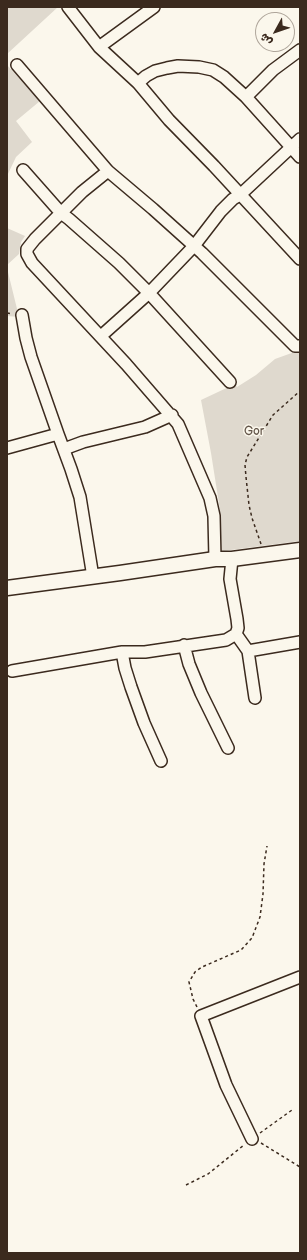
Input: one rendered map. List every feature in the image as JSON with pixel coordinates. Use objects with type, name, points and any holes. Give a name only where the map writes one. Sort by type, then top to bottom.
[{"type":"main road","points":[[7,588],[215,559],[232,559],[300,550]]},
{"type":"street","points":[[68,7],[99,47],[138,83],[169,120],[300,259]]},
{"type":"street","points":[[99,47],[154,7]]},
{"type":"street","points":[[246,97],[273,70],[300,50]]},
{"type":"street","points":[[17,65],[108,172],[153,209],[194,246],[224,274],[295,346],[300,346]]},
{"type":"street","points":[[138,83],[150,74],[178,66],[208,68],[219,73],[246,97],[300,157]]},
{"type":"street","points":[[101,336],[149,293],[194,246],[221,211],[233,199],[240,195],[300,139]]},
{"type":"street","points":[[23,170],[61,213],[119,263],[149,293],[230,382]]},
{"type":"street","points":[[108,172],[82,192],[30,244],[27,254],[32,263],[101,336],[172,415],[178,424],[210,498],[214,516],[215,559]]},
{"type":"street","points":[[22,315],[31,357],[80,497],[93,577]]},
{"type":"street","points":[[64,449],[114,434],[145,427],[172,415]]},
{"type":"street","points":[[7,448],[58,434]]},
{"type":"street","points":[[12,671],[122,652],[145,652],[184,645],[226,640],[236,634],[238,628],[230,579],[232,559]]},
{"type":"street","points":[[236,634],[248,651],[255,698]]},
{"type":"street","points":[[248,651],[300,642]]},
{"type":"street","points":[[184,645],[189,664],[201,693],[228,748]]},
{"type":"street","points":[[122,652],[131,688],[144,723],[161,761]]},
{"type":"street","points":[[252,1139],[226,1085],[201,1016],[300,978]]},
{"type":"path","points":[[262,546],[249,505],[245,465],[247,457],[273,415],[300,391]]},
{"type":"path","points":[[201,1016],[193,999],[189,982],[195,972],[202,967],[241,950],[252,938],[260,917],[263,894],[264,864],[267,846]]},
{"type":"path","points":[[186,1185],[208,1174],[292,1110]]},
{"type":"path","points":[[252,1139],[274,1150],[300,1167]]},
{"type":"green space","points":[[7,7],[58,7],[7,54]]},
{"type":"green space","points":[[7,65],[40,101],[16,121],[32,142],[16,157],[7,176]]},
{"type":"green space","points":[[7,228],[25,236],[21,242],[19,254],[7,265]]},
{"type":"green space","points":[[7,268],[19,317],[7,316]]},
{"type":"green space","name":"Gor","points":[[300,350],[300,541],[223,551],[217,550],[220,510],[201,400],[235,384],[237,387],[256,375],[275,359]]}]
